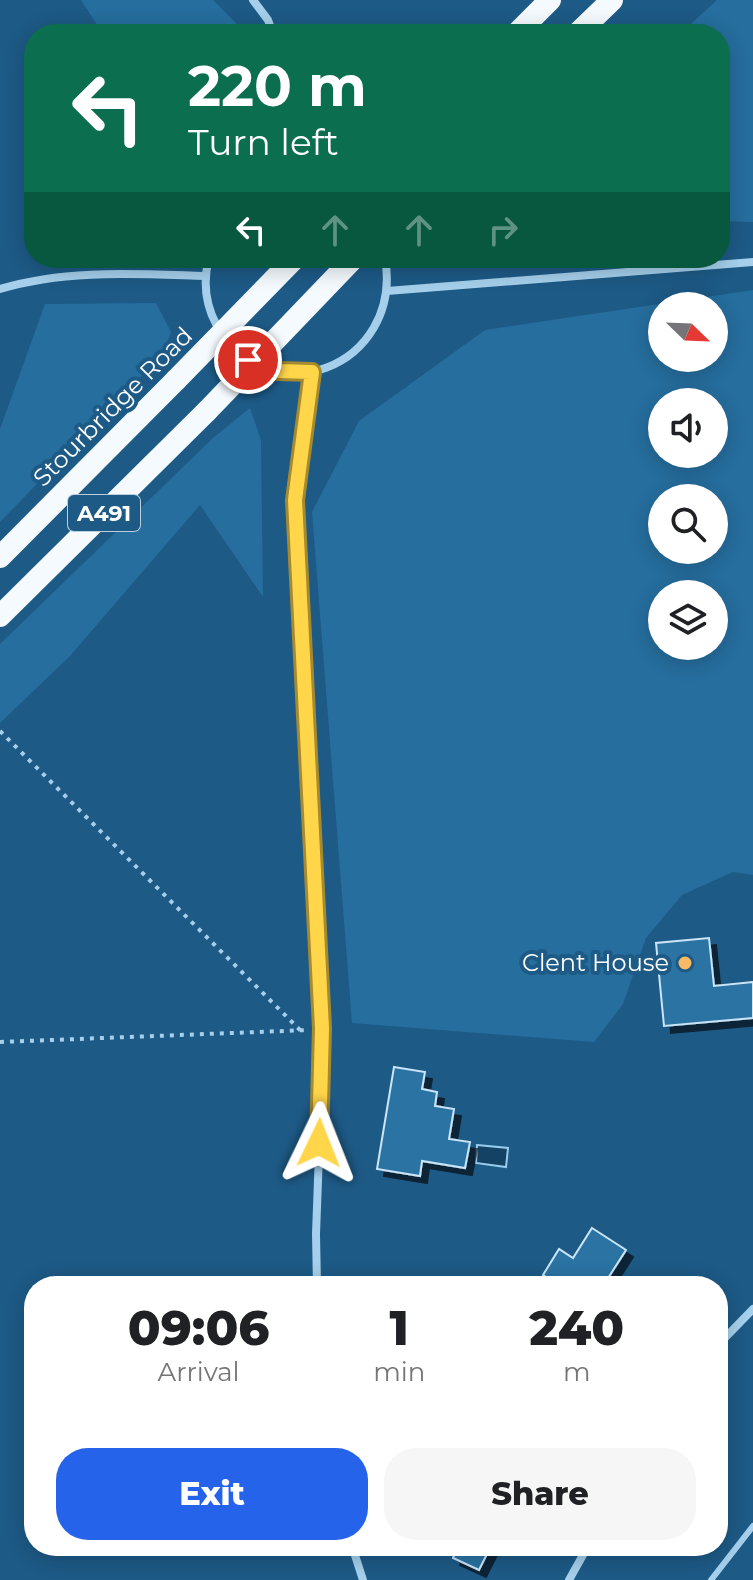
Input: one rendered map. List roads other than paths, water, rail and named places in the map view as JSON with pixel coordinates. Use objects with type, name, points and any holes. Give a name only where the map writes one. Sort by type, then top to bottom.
[{"type":"highway","points":[[526,24],[550,0]]},
{"type":"highway","points":[[587,24],[612,0]]},
{"type":"highway","name":"Stourbridge Road","points":[[0,557],[285,268]]},
{"type":"highway","name":"A491","points":[[0,616],[207,411],[344,268]]},
{"type":"street","points":[[253,0],[269,24]]},
{"type":"street","points":[[730,264],[753,262]]},
{"type":"street","points":[[207,268],[205,289],[212,317],[221,333],[237,351],[264,367],[295,373],[312,372],[338,363],[366,341],[381,317],[387,291],[386,268]]},
{"type":"street","points":[[387,291],[677,268]]},
{"type":"street","points":[[0,289],[21,282],[100,273],[205,276]]},
{"type":"street","points":[[312,372],[295,500],[323,1036],[317,1276]]},
{"type":"street","points":[[728,1335],[753,1309]]},
{"type":"street","points":[[355,1556],[363,1580]]},
{"type":"street","points":[[569,1580],[582,1556]]},
{"type":"lane","points":[[711,1580],[753,1526]]},
{"type":"place","name":"Clent House","points":[[685,963]]}]
